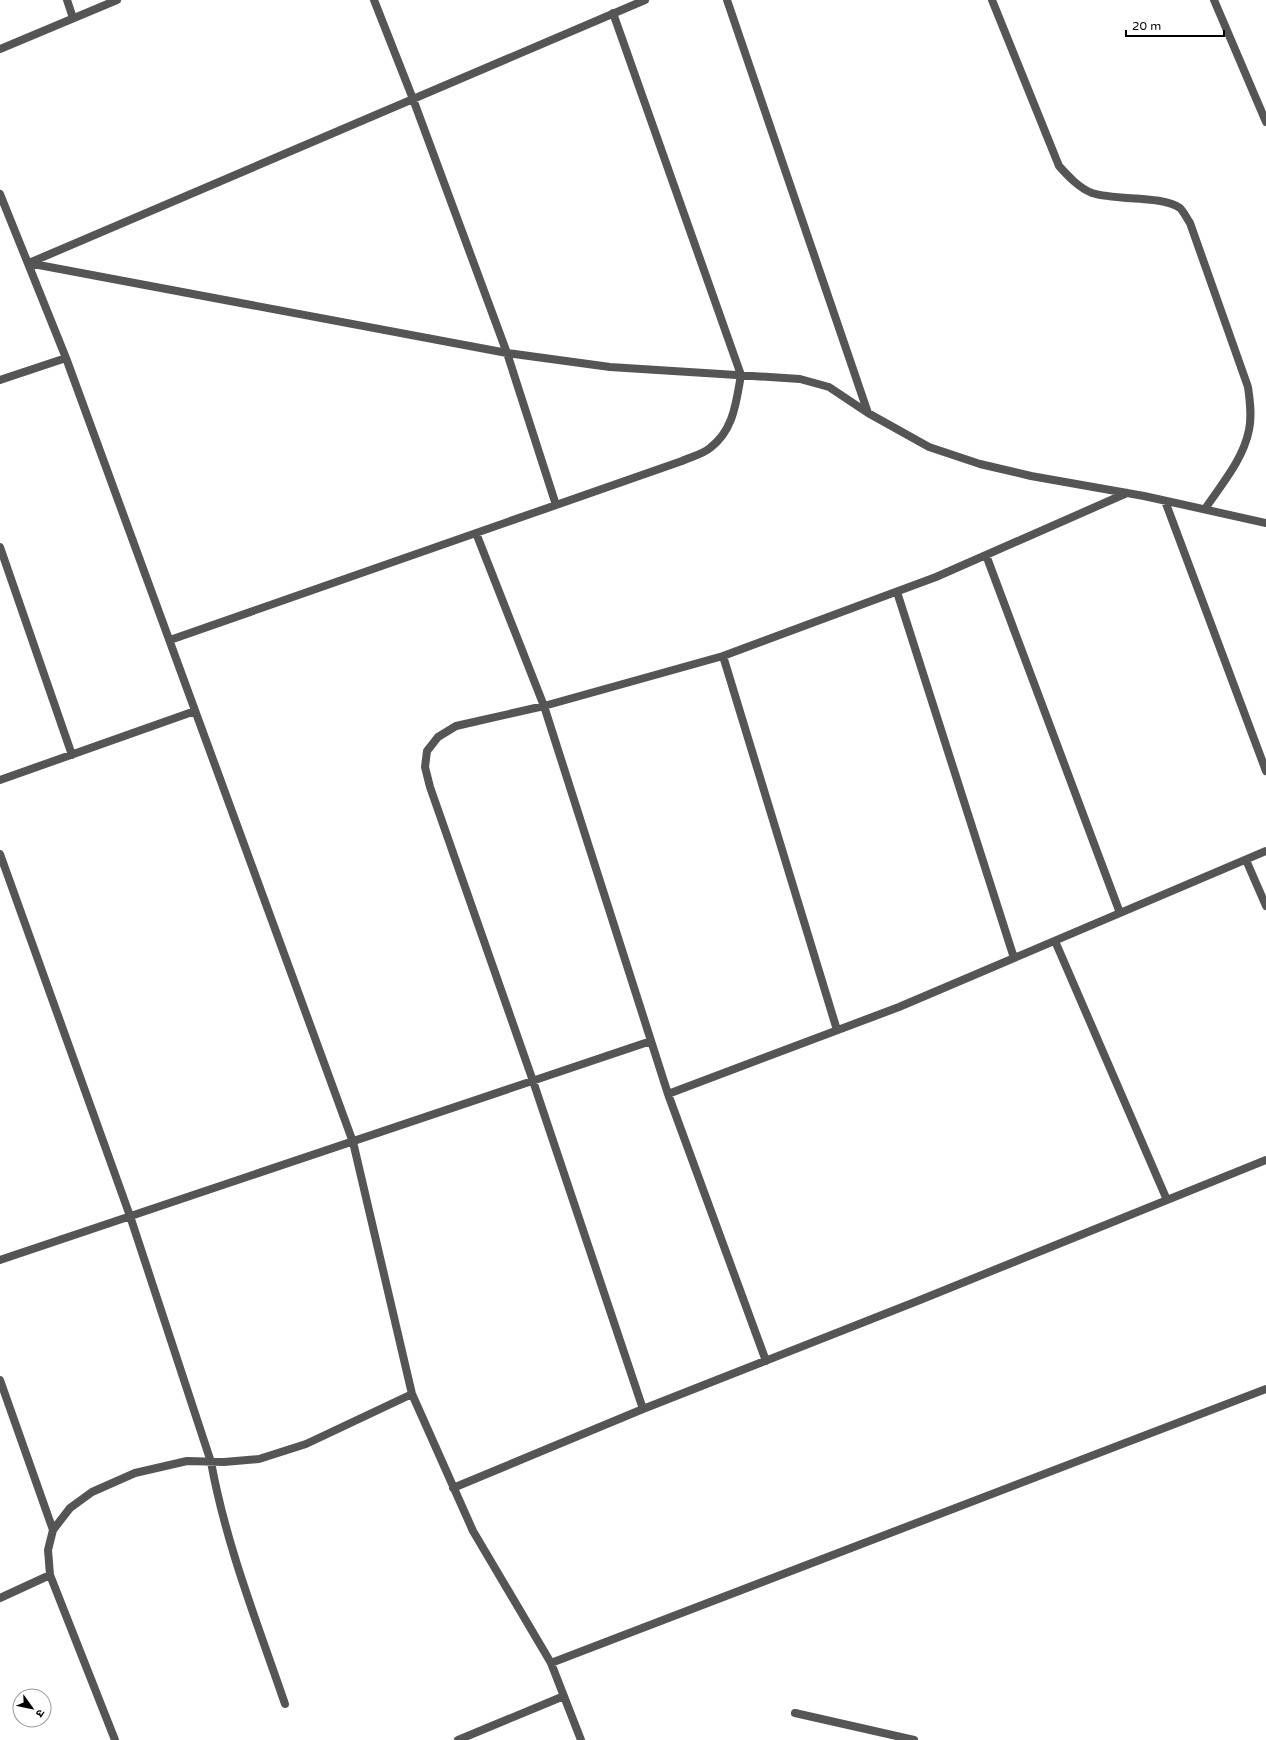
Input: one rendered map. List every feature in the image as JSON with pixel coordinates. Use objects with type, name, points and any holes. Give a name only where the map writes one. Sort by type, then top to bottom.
[{"type":"street","points":[[66,0],[73,18]]},
{"type":"street","points":[[0,49],[117,0]]},
{"type":"street","points":[[374,0],[413,99],[507,354],[556,505]]},
{"type":"street","points":[[28,263],[645,0]]},
{"type":"street","points":[[727,0],[868,413]]},
{"type":"street","points":[[992,0],[1059,166],[1075,182],[1091,192],[1110,197],[1164,202],[1180,209],[1190,224],[1248,387],[1251,409],[1249,431],[1240,456],[1205,509]]},
{"type":"street","points":[[1214,0],[1266,122]]},
{"type":"street","points":[[170,640],[682,461],[710,449],[723,436],[733,418],[741,375],[613,13]]},
{"type":"street","points":[[0,194],[66,358],[353,1142],[412,1394],[473,1531],[550,1663],[581,1740]]},
{"type":"street","points":[[28,263],[507,354],[610,367],[800,379],[828,387],[868,413],[929,447],[980,464],[1031,476],[1127,493],[1266,523]]},
{"type":"street","points":[[0,380],[66,358]]},
{"type":"street","points":[[643,1409],[533,1081],[430,788],[426,767],[426,751],[438,737],[456,726],[544,706],[723,656],[897,592],[936,577],[1127,493]]},
{"type":"street","points":[[1165,501],[1266,770]]},
{"type":"street","points":[[476,533],[544,706],[668,1094],[766,1361]]},
{"type":"street","points":[[0,547],[72,755]]},
{"type":"street","points":[[986,555],[1120,913]]},
{"type":"street","points":[[897,592],[1014,958]]},
{"type":"street","points":[[723,656],[837,1030]]},
{"type":"street","points":[[0,780],[195,711]]},
{"type":"street","points":[[668,1094],[899,1007],[1266,851]]},
{"type":"street","points":[[0,854],[130,1216],[211,1462],[218,1502],[285,1704]]},
{"type":"street","points":[[1246,860],[1266,906]]},
{"type":"street","points":[[1055,941],[1167,1200]]},
{"type":"street","points":[[0,1260],[651,1041]]},
{"type":"street","points":[[453,1488],[643,1409],[1266,1160]]},
{"type":"street","points":[[0,1382],[53,1530]]},
{"type":"street","points":[[550,1663],[1266,1389]]},
{"type":"street","points":[[116,1740],[50,1575],[48,1550],[53,1530],[70,1508],[92,1492],[135,1473],[187,1461],[211,1462],[259,1459],[306,1444],[412,1394]]},
{"type":"street","points":[[0,1598],[50,1575]]},
{"type":"street","points":[[458,1740],[564,1696]]},
{"type":"street","points":[[795,1713],[914,1740]]}]
